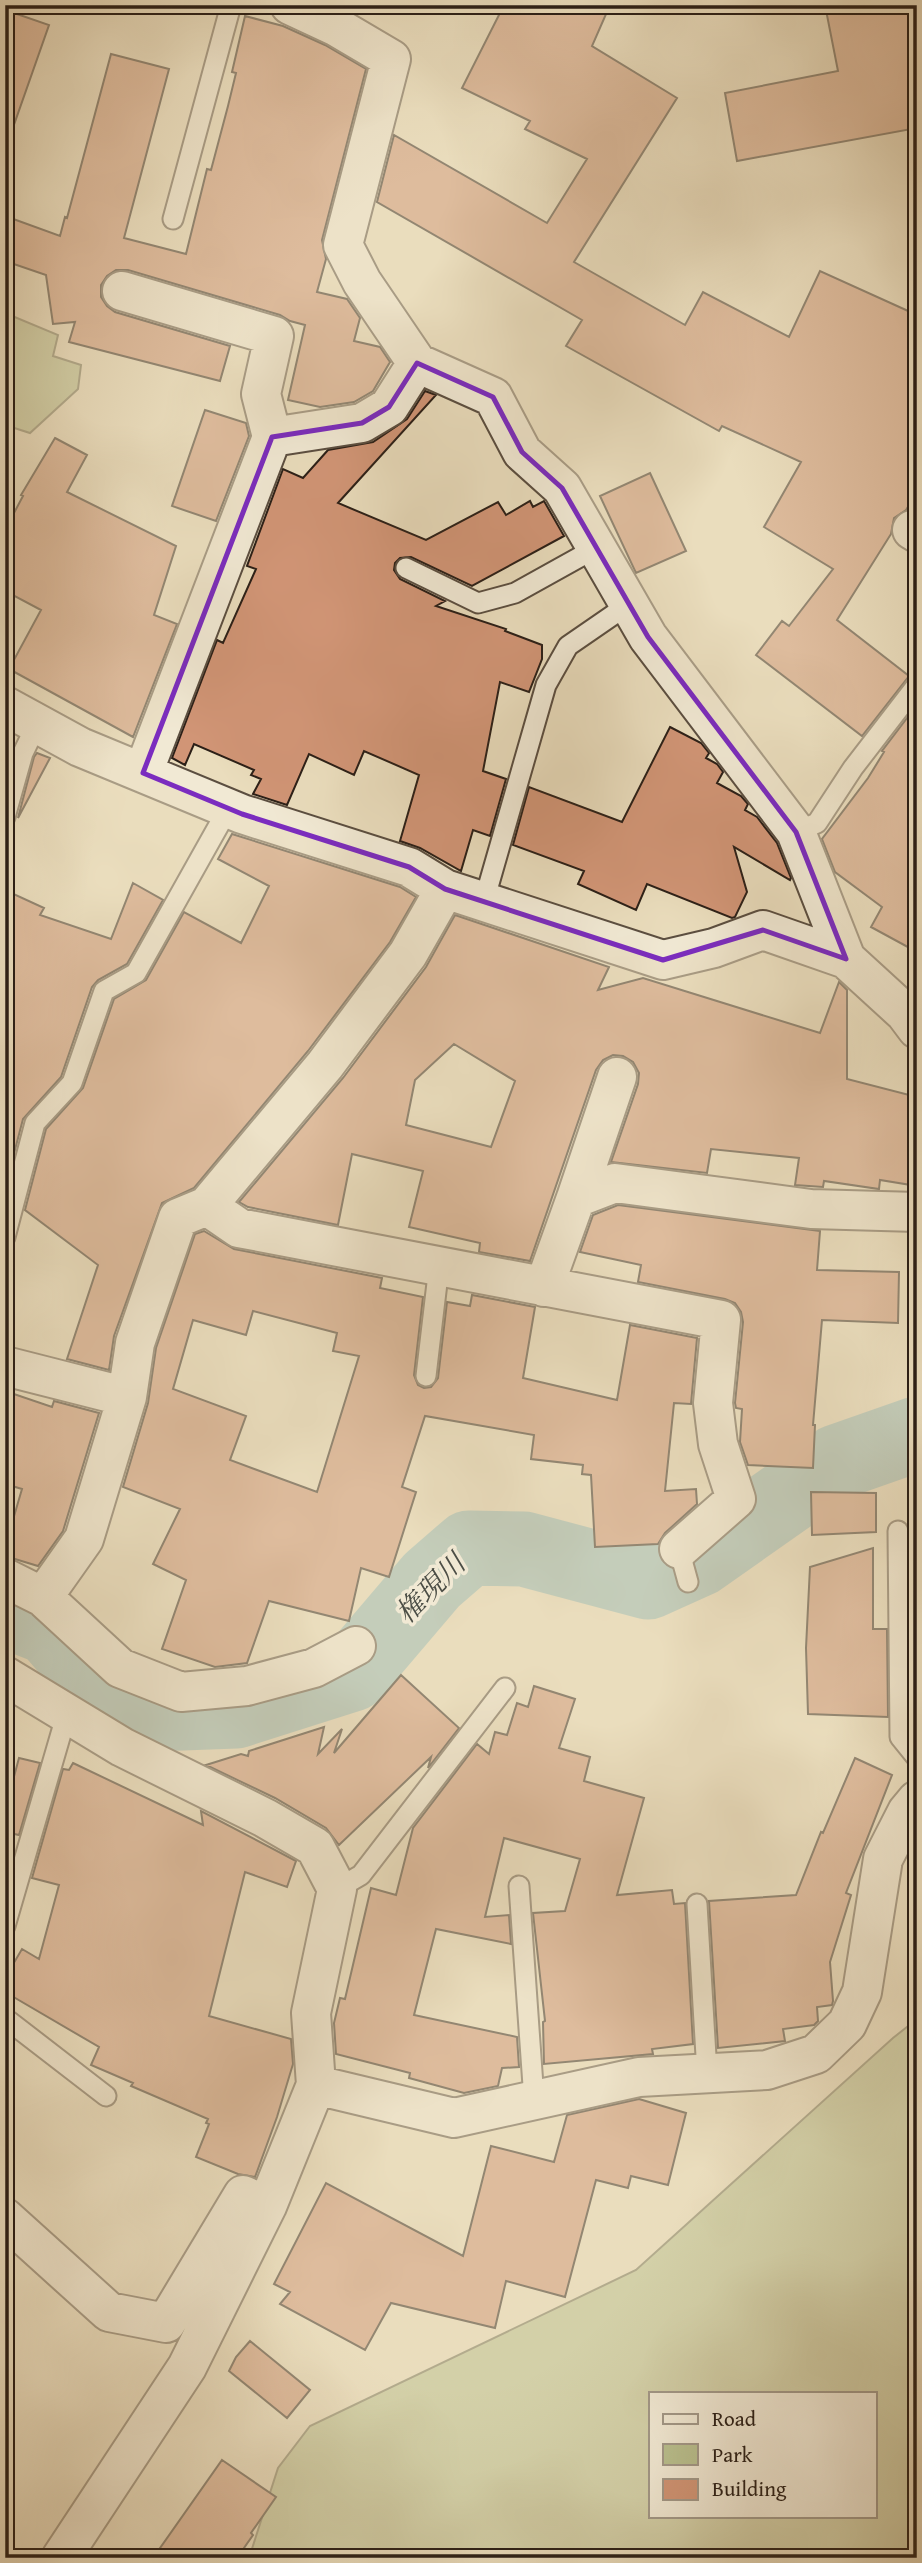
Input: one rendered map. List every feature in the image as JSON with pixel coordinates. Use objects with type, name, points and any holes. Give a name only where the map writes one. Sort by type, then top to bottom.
[{"type":"street","points":[[290,5],[335,26],[391,59],[343,245],[362,282],[417,363],[493,397],[522,452],[562,488],[648,637],[796,832],[846,959]]},
{"type":"street","points":[[122,291],[274,335],[261,394],[272,437],[144,773]]},
{"type":"street","points":[[272,437],[362,423],[389,407],[417,363]]},
{"type":"street","points":[[21,715],[80,747],[228,809],[409,867],[445,889],[663,960],[714,948],[763,930],[846,959],[905,1013],[917,1028]]},
{"type":"street","points":[[43,1597],[84,1539],[127,1397],[135,1343],[178,1218],[207,1206],[325,1065],[400,965],[445,889]]},
{"type":"street","points":[[544,1287],[617,1077]]},
{"type":"street","points":[[576,1198],[615,1183],[811,1209],[917,1212]]},
{"type":"street","points":[[207,1206],[239,1228],[721,1320],[713,1403],[718,1444],[736,1499],[684,1565]]},
{"type":"street","points":[[5,1366],[127,1397]]},
{"type":"street","points":[[5,1578],[43,1597],[120,1668],[181,1692],[247,1686],[314,1668],[356,1646]]},
{"type":"street","points":[[5,1676],[122,1747],[265,1818],[315,1847],[337,1889],[311,2013],[316,2085],[267,2206],[187,2367],[61,2558]]},
{"type":"street","points":[[316,2085],[454,2118],[639,2077],[767,2070],[816,2054],[847,2024],[862,1992],[883,1859],[907,1812],[917,1800]]},
{"type":"street","points":[[5,2218],[109,2312],[166,2323],[243,2195],[267,2206]]},
{"type":"lane","points":[[173,219],[231,5]]},
{"type":"lane","points":[[406,568],[478,603],[515,593],[596,548]]},
{"type":"lane","points":[[484,901],[546,685],[568,646],[629,604]]},
{"type":"lane","points":[[796,832],[817,823],[853,768],[917,685]]},
{"type":"lane","points":[[5,817],[23,753],[21,715]]},
{"type":"lane","points":[[5,1237],[35,1123],[72,1083],[104,991],[136,973],[228,809]]},
{"type":"lane","points":[[426,1376],[439,1266]]},
{"type":"lane","points":[[898,1531],[900,1737],[917,1758]]},
{"type":"lane","points":[[337,1889],[361,1875],[505,1688]]},
{"type":"lane","points":[[5,1926],[67,1713]]},
{"type":"lane","points":[[519,1886],[534,2100]]},
{"type":"lane","points":[[697,1904],[707,2073]]},
{"type":"lane","points":[[5,2018],[106,2096]]},
{"type":"highlighted area","points":[[417,363],[493,397],[522,452],[562,488],[648,637],[796,832],[846,959],[763,930],[663,960],[445,889],[409,867],[242,814],[143,773],[272,437],[362,423],[389,407]]},
{"type":"green space","points":[[5,313],[58,335],[53,356],[81,365],[78,389],[30,433],[5,425]]},
{"type":"green space","points":[[917,2019],[917,2558],[249,2558],[278,2468],[310,2426],[636,2270]]},
{"type":"building","points":[[504,5],[610,5],[592,46],[677,98],[574,262],[685,325],[703,292],[789,337],[820,271],[917,315],[917,492],[906,510],[894,518],[891,534],[837,620],[909,676],[862,736],[756,655],[782,621],[789,626],[833,569],[764,527],[801,462],[722,426],[719,431],[566,346],[582,320],[377,202],[394,135],[547,223],[587,159],[525,129],[530,121],[462,88]]},
{"type":"building","points":[[825,5],[917,5],[917,128],[737,161],[725,93],[838,71]]},
{"type":"building","points":[[14,13],[49,25],[10,136],[5,135],[5,37]]},
{"type":"building","points":[[245,16],[283,26],[325,45],[366,69],[322,240],[326,259],[317,292],[347,299],[360,318],[354,341],[380,347],[390,362],[373,391],[354,402],[320,407],[288,400],[305,325],[280,315],[128,270],[116,270],[107,276],[101,285],[101,297],[115,312],[230,346],[220,381],[69,342],[75,322],[53,324],[46,275],[5,261],[5,216],[60,236],[111,54],[169,69],[124,238],[186,254],[207,169],[211,170],[228,106],[236,73],[232,72]]},
{"type":"building","points":[[425,391],[436,395],[338,503],[426,540],[498,502],[506,515],[530,501],[533,507],[544,501],[564,536],[472,586],[411,557],[400,558],[395,563],[394,570],[400,579],[445,601],[436,606],[506,629],[505,631],[542,645],[542,659],[529,692],[500,682],[483,771],[506,779],[490,836],[473,830],[461,871],[420,848],[400,841],[419,775],[364,751],[354,775],[309,754],[287,805],[253,794],[261,779],[251,775],[254,770],[194,744],[185,765],[172,758],[217,640],[223,643],[256,569],[247,566],[283,469],[303,478],[328,450],[373,442],[407,419]]},
{"type":"building","points":[[205,410],[246,423],[249,436],[216,521],[172,506]]},
{"type":"building","points":[[55,438],[87,455],[67,492],[176,546],[154,615],[177,624],[133,737],[9,669],[41,610],[5,591],[5,530],[23,496],[21,495]]},
{"type":"building","points":[[650,473],[686,551],[636,573],[600,496]]},
{"type":"building","points":[[917,705],[917,952],[871,927],[882,907],[835,872],[822,839],[868,778],[884,752],[882,751]]},
{"type":"building","points":[[670,727],[701,743],[709,753],[706,758],[717,764],[723,772],[717,783],[741,796],[748,804],[745,810],[757,817],[777,843],[791,878],[790,880],[734,847],[747,892],[732,918],[647,884],[636,910],[578,884],[584,871],[513,845],[529,787],[622,822]]},
{"type":"building","points":[[5,739],[14,743],[5,771]]},
{"type":"building","points":[[37,753],[50,758],[18,818],[34,757]]},
{"type":"building","points":[[232,834],[400,887],[416,897],[390,942],[308,1051],[194,1188],[162,1203],[114,1336],[109,1370],[67,1359],[98,1265],[25,1210],[46,1129],[83,1088],[114,999],[146,980],[184,912],[241,943],[269,886],[218,859]]},
{"type":"building","points":[[133,883],[163,900],[127,964],[98,980],[92,987],[61,1077],[23,1119],[5,1188],[5,890],[44,908],[40,915],[111,939]]},
{"type":"building","points":[[455,915],[609,967],[598,990],[643,978],[820,1033],[839,982],[847,990],[847,1079],[917,1097],[917,1186],[880,1180],[879,1189],[824,1181],[823,1187],[795,1185],[799,1158],[711,1149],[707,1173],[611,1162],[638,1084],[639,1073],[633,1062],[623,1056],[613,1055],[603,1060],[596,1070],[530,1261],[479,1252],[480,1243],[409,1227],[423,1171],[352,1154],[338,1225],[248,1207],[239,1202],[343,1078],[426,967]],"holes":[[[454,1044],[515,1081],[491,1147],[406,1125],[415,1080]]]},
{"type":"building","points":[[618,1205],[820,1231],[817,1270],[899,1272],[898,1323],[822,1320],[813,1425],[813,1468],[748,1465],[740,1442],[742,1409],[736,1408],[735,1403],[743,1322],[735,1303],[638,1282],[641,1265],[580,1252],[593,1215]]},
{"type":"building","points":[[204,1231],[234,1249],[382,1278],[380,1288],[423,1297],[414,1375],[418,1385],[424,1388],[431,1387],[438,1378],[447,1302],[470,1306],[472,1295],[535,1307],[523,1378],[617,1400],[630,1325],[697,1338],[691,1404],[674,1403],[665,1491],[696,1489],[697,1504],[665,1533],[658,1544],[595,1547],[591,1475],[582,1474],[583,1465],[531,1459],[534,1435],[425,1416],[402,1487],[416,1492],[389,1577],[361,1568],[349,1621],[269,1601],[247,1663],[215,1667],[162,1649],[186,1580],[153,1564],[180,1509],[123,1487],[148,1403],[156,1348],[195,1234]],"holes":[[[253,1311],[337,1333],[333,1351],[359,1356],[317,1492],[230,1460],[246,1416],[173,1389],[193,1320],[246,1335]]]},
{"type":"building","points":[[5,1391],[52,1407],[54,1401],[99,1413],[63,1531],[38,1566],[5,1556],[5,1547],[22,1489],[5,1484]]},
{"type":"building","points":[[811,1492],[876,1493],[876,1532],[812,1535]]},
{"type":"building","points":[[873,1548],[873,1629],[887,1629],[888,1717],[808,1714],[806,1648],[810,1567]]},
{"type":"building","points":[[911,1629],[917,1629],[917,1718],[912,1718]]},
{"type":"building","points":[[401,1675],[459,1728],[428,1768],[431,1757],[339,1845],[326,1828],[275,1798],[206,1765],[241,1754],[248,1756],[249,1751],[324,1727],[318,1754],[342,1729],[334,1753]]},
{"type":"building","points":[[534,1686],[575,1699],[559,1748],[590,1757],[584,1781],[644,1798],[617,1895],[672,1890],[674,1904],[685,1903],[693,2044],[652,2049],[653,2054],[544,2064],[545,2021],[533,1913],[565,1911],[580,1859],[504,1838],[485,1917],[509,1915],[511,1944],[436,1929],[414,2015],[517,2037],[519,2067],[502,2068],[498,2086],[464,2093],[409,2078],[410,2073],[336,2054],[334,2023],[340,1998],[345,1999],[371,1888],[396,1895],[413,1828],[477,1744],[489,1754],[495,1732],[507,1735],[517,1703],[528,1707]]},
{"type":"building","points":[[19,1758],[40,1763],[19,1835],[5,1832],[5,1810]]},
{"type":"building","points":[[855,1758],[892,1775],[846,1893],[851,1895],[830,1962],[832,2005],[817,2007],[818,2021],[814,2025],[783,2029],[785,2041],[718,2048],[709,1901],[796,1895]]},
{"type":"building","points":[[73,1763],[203,1825],[201,1811],[296,1861],[287,1887],[245,1872],[209,2016],[291,2039],[293,2064],[255,2177],[238,2174],[196,2157],[209,2124],[206,2123],[208,2119],[131,2086],[133,2083],[91,2065],[99,2047],[5,1992],[5,1978],[22,1949],[39,1959],[59,1885],[32,1878],[63,1769],[69,1770]]},
{"type":"building","points":[[639,2099],[686,2113],[668,2185],[631,2176],[628,2188],[596,2180],[565,2297],[506,2281],[495,2328],[391,2303],[365,2350],[280,2304],[290,2292],[274,2284],[326,2183],[463,2256],[491,2146],[554,2162],[567,2115]]},
{"type":"building","points":[[250,2341],[310,2390],[287,2418],[229,2371],[236,2357]]},
{"type":"building","points":[[222,2460],[276,2497],[237,2558],[153,2558]]},
{"type":"waterway","name":"権現川","points":[[5,1610],[50,1628],[100,1686],[155,1714],[236,1711],[352,1674],[432,1580],[469,1548],[524,1549],[648,1582],[699,1559],[837,1462],[917,1434]]}]
